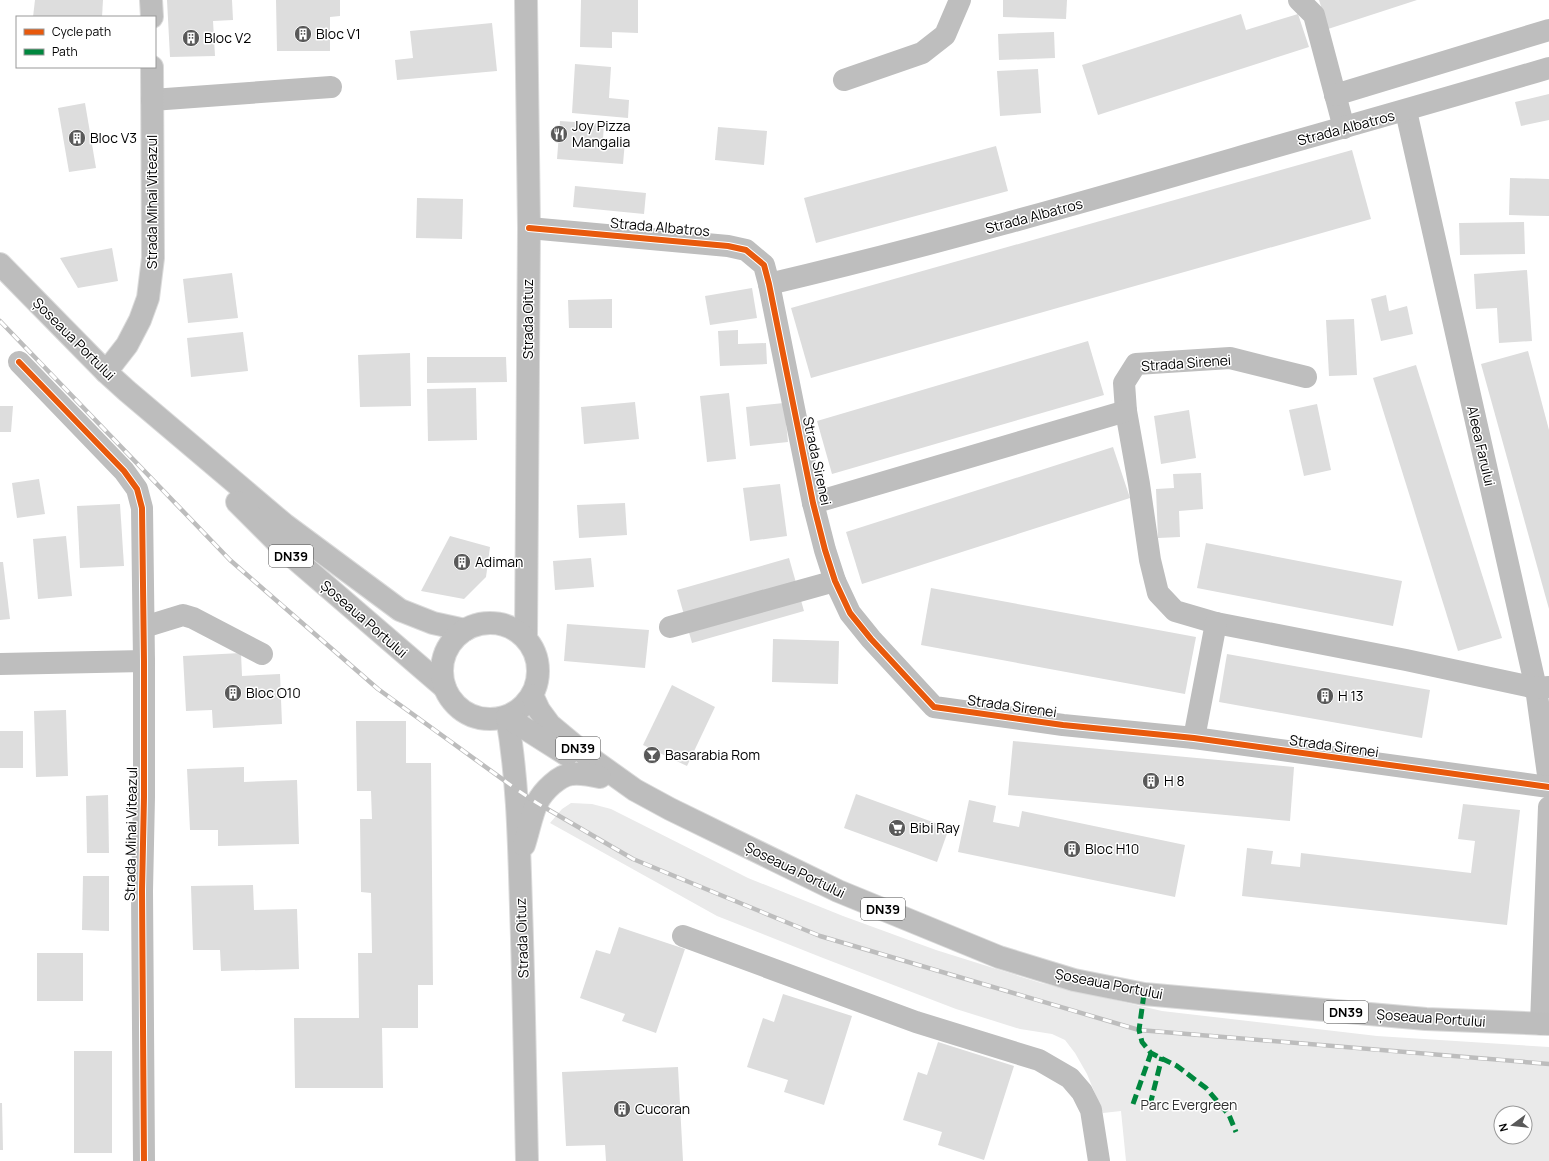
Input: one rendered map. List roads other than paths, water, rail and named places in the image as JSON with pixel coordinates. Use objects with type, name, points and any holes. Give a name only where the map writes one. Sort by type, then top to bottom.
[{"type":"main road","points":[[151,0],[152,16]]},
{"type":"main road","name":"Strada Oituz","points":[[526,0],[529,228],[526,638]]},
{"type":"main road","name":"Strada Mihai Viteazul","points":[[106,372],[130,339],[140,320],[148,298],[153,258],[152,68]]},
{"type":"main road","name":"Șoseaua Portului","points":[[0,264],[106,372],[150,412],[284,524],[400,610],[433,623],[465,630]]},
{"type":"main road","name":"Șoseaua Portului","points":[[150,412],[287,552],[445,688]]},
{"type":"main road","name":"DN39","points":[[498,623],[518,632],[526,638],[537,659],[539,671],[537,684],[526,704],[517,712],[507,717],[492,720],[470,715],[457,707],[445,688],[442,671],[445,655],[453,640],[465,630],[480,624],[498,623]]},
{"type":"main road","name":"Șoseaua Portului","points":[[532,695],[539,710],[550,726],[586,755],[635,790]]},
{"type":"main road","name":"Strada Oituz","points":[[507,717],[513,750],[520,859],[527,1161]]},
{"type":"main road","name":"Șoseaua Portului","points":[[507,717],[600,776],[635,790],[670,809],[838,891],[999,957],[1074,980],[1144,994],[1426,1019],[1545,1024]]},
{"type":"main road","points":[[520,859],[537,803],[554,783],[562,777],[571,774],[580,773],[600,776]]},
{"type":"street","points":[[844,80],[922,53],[945,35],[960,0]]},
{"type":"street","points":[[1300,0],[1314,15],[1344,128]]},
{"type":"street","points":[[1335,95],[1549,30]]},
{"type":"street","name":"Strada Albatros","points":[[529,228],[728,246],[746,250],[764,265],[769,284],[838,268],[1044,214],[1406,111],[1549,68]]},
{"type":"street","points":[[152,100],[331,87]]},
{"type":"street","name":"Aleea Farului","points":[[1406,111],[1542,687],[1549,782]]},
{"type":"street","name":"Strada Sirenei","points":[[769,284],[813,503],[825,550],[835,581],[850,613],[867,634],[934,707],[1063,725],[1194,738],[1549,788]]},
{"type":"street","name":"Strada Sirenei","points":[[1306,377],[1230,358],[1136,364],[1124,383],[1126,411],[1139,484],[1150,560],[1158,593],[1175,611],[1216,623],[1542,687]]},
{"type":"street","name":"Strada Mihai Viteazul","points":[[19,362],[124,471],[137,489],[142,508],[144,627],[144,797],[142,892],[144,1161]]},
{"type":"street","name":"Strada Sirenei","points":[[813,503],[1126,411]]},
{"type":"street","points":[[670,627],[835,581]]},
{"type":"street","points":[[144,627],[183,615],[193,618],[262,654]]},
{"type":"street","points":[[1194,738],[1216,623]]},
{"type":"street","points":[[0,664],[144,661]]},
{"type":"street","points":[[1545,1024],[1549,807]]},
{"type":"street","points":[[683,936],[916,1022],[1039,1060],[1053,1067],[1070,1078],[1082,1092],[1091,1110],[1099,1161]]},
{"type":"railway","points":[[0,321],[230,560],[378,689],[516,789],[537,803],[633,859],[820,936],[1139,1030],[1549,1064]]},
{"type":"place","name":"Bloc V1","points":[[303,34]]},
{"type":"place","name":"Bloc V2","points":[[191,38]]},
{"type":"place","name":"Joy Pizza Mangalia","points":[[559,134]]},
{"type":"place","name":"Bloc V3","points":[[77,138]]},
{"type":"place","name":"Adiman","points":[[462,562]]},
{"type":"place","name":"Bloc O10","points":[[233,693]]},
{"type":"place","name":"H 13","points":[[1325,696]]},
{"type":"place","name":"Basarabia Rom","points":[[652,755]]},
{"type":"place","name":"H 8","points":[[1151,781]]},
{"type":"place","name":"Bibi Ray","points":[[897,828]]},
{"type":"place","name":"Bloc H10","points":[[1072,849]]},
{"type":"place","name":"Cucoran","points":[[622,1109]]},
{"type":"park label","name":"Parc Evergreen","points":[[1189,1105]]}]
